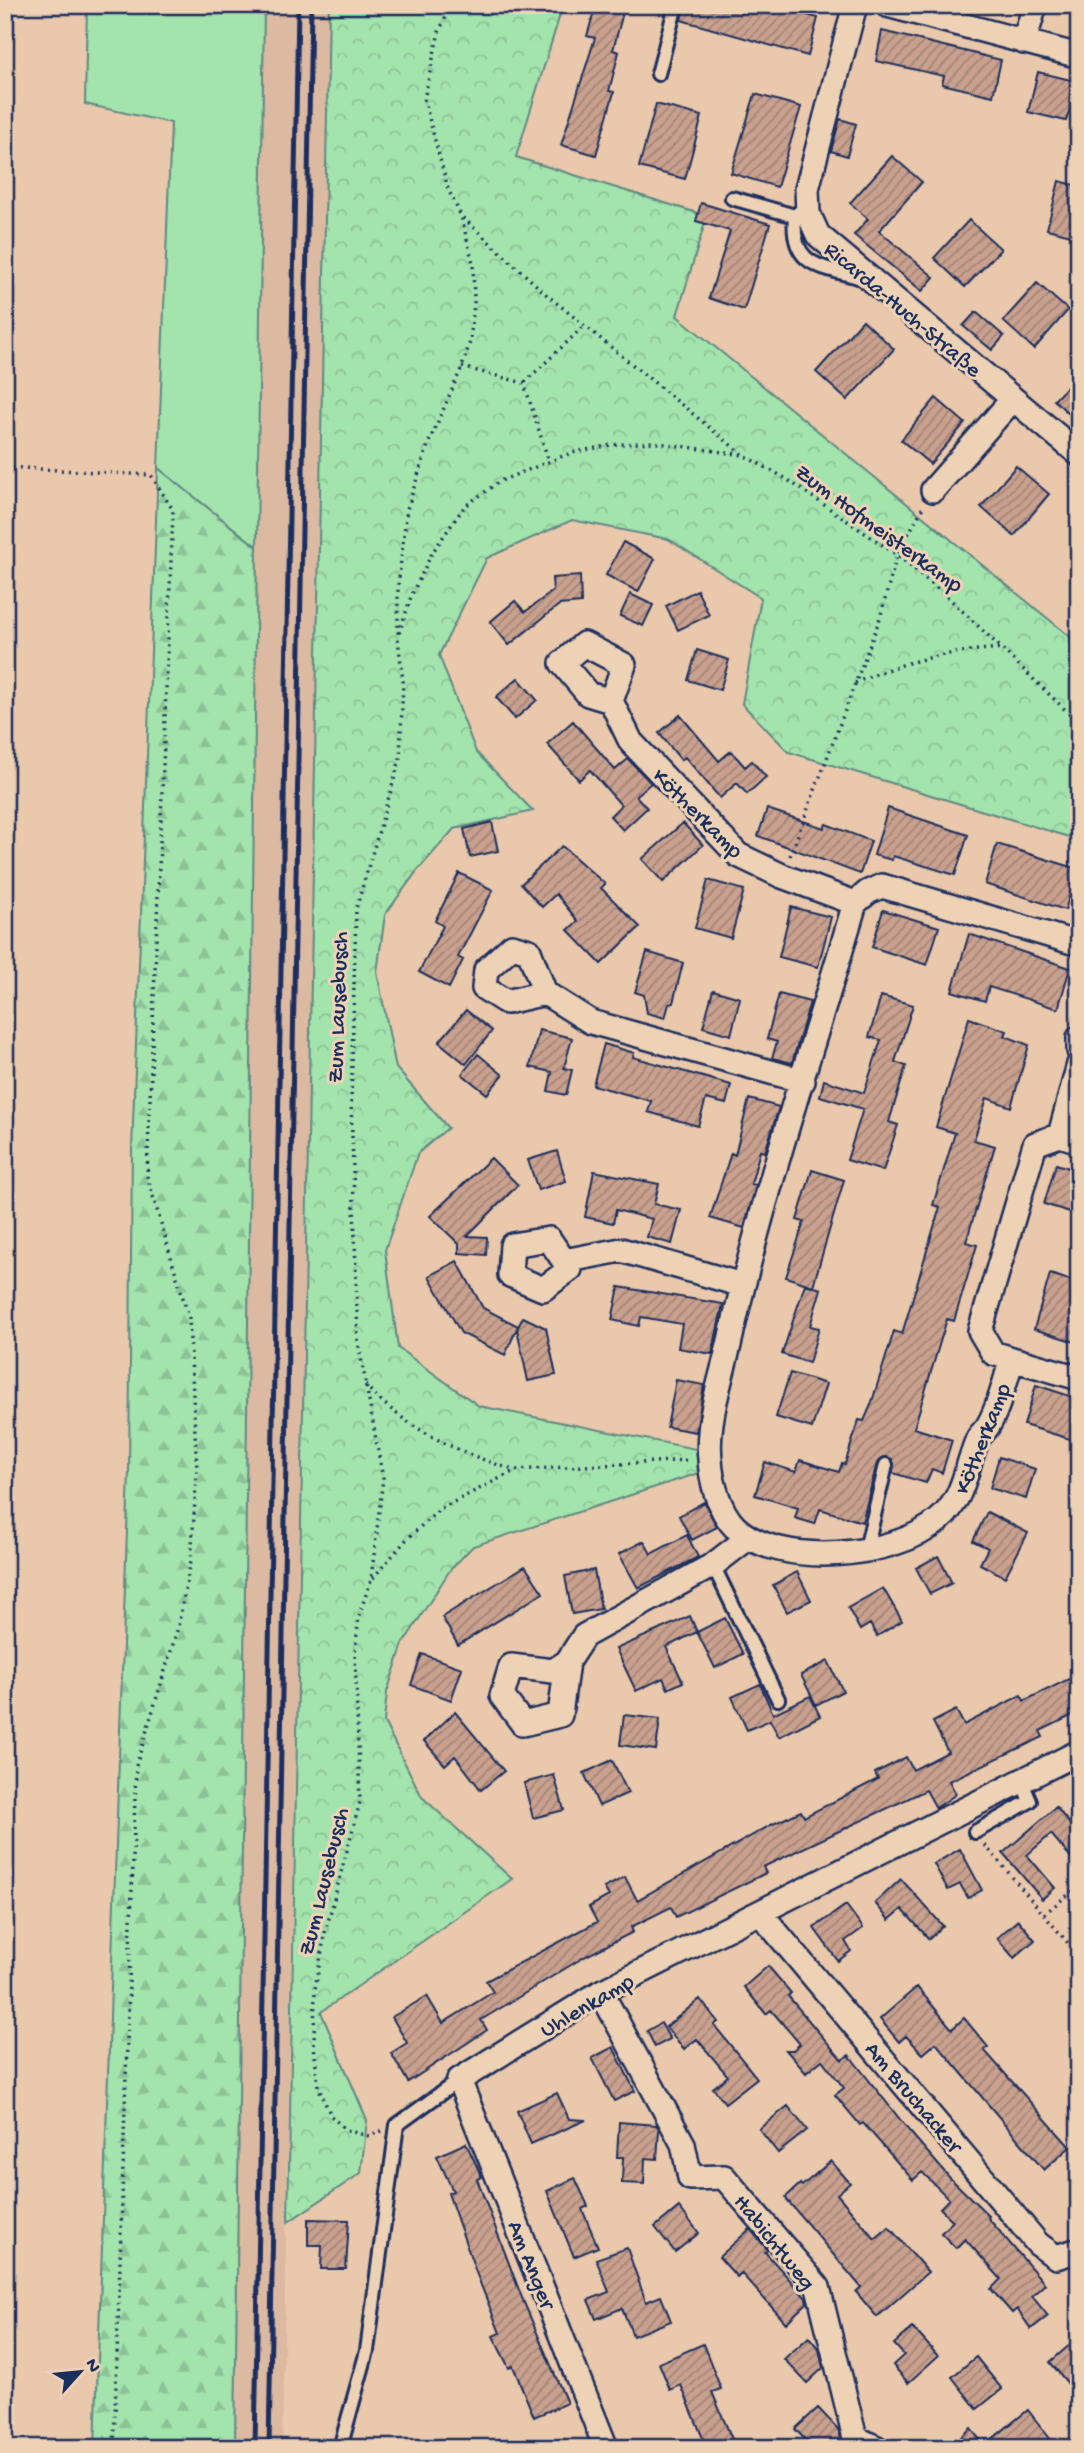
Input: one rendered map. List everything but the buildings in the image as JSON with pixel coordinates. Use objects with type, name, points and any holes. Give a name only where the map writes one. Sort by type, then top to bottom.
[{"type":"street","name":"Ricarda-Huch-Straße","points":[[855,5],[801,211],[818,235],[1079,454]]},
{"type":"street","points":[[887,5],[1079,56]]},
{"type":"street","points":[[1024,42],[1035,5]]},
{"type":"street","points":[[933,490],[1012,400]]},
{"type":"street","name":"Kötherkamp","points":[[611,701],[631,742],[718,837],[738,855],[782,876],[855,903],[742,1285],[710,1438],[709,1459],[723,1509],[734,1526],[748,1538],[796,1554],[866,1549],[924,1531],[954,1504],[962,1488],[978,1437],[989,1425],[1012,1360]]},
{"type":"street","points":[[855,903],[868,892],[882,886],[1079,944]]},
{"type":"street","points":[[545,993],[591,1022],[803,1081]]},
{"type":"street","points":[[1079,1038],[1079,1051]]},
{"type":"street","name":"Kötherkamp","points":[[1079,1064],[1069,1138],[1035,1144],[980,1331],[993,1353],[1079,1378]]},
{"type":"street","points":[[564,1261],[621,1250],[742,1285]]},
{"type":"street","points":[[567,1662],[584,1636],[713,1565],[748,1538]]},
{"type":"street","name":"Uhlenkamp","points":[[459,2080],[601,1992],[1079,1752]]},
{"type":"street","name":"Am Bruchacker","points":[[761,1913],[1038,2244],[1056,2257],[1079,2250]]},
{"type":"street","name":"Habichtweg","points":[[601,1992],[683,2144],[690,2178],[724,2177],[818,2287],[855,2438],[877,2448]]},
{"type":"street","name":"Am Anger","points":[[459,2080],[606,2448]]},
{"type":"lane","points":[[658,74],[676,5]]},
{"type":"lane","points":[[732,198],[801,211]]},
{"type":"lane","points":[[866,1549],[886,1465]]},
{"type":"lane","points":[[713,1565],[778,1699]]},
{"type":"lane","points":[[975,1832],[1031,1801],[1021,1780]]},
{"type":"lane","name":"Uhlenkamp","points":[[397,2125],[459,2080]]},
{"type":"lane","points":[[340,2448],[367,2351],[397,2125]]},
{"type":"path","name":"Zum Hofmeisterkamp","points":[[398,639],[398,586],[407,509],[429,442],[462,367],[470,342],[474,303],[473,263],[461,216],[448,189],[424,99],[436,42],[452,5]]},
{"type":"path","name":"Zum Hofmeisterkamp","points":[[461,216],[584,326],[743,455],[785,478],[897,555],[1003,648],[1079,723]]},
{"type":"path","points":[[524,383],[584,326]]},
{"type":"path","points":[[462,367],[524,383]]},
{"type":"path","points":[[524,383],[549,462]]},
{"type":"path","name":"Zum Hofmeisterkamp","points":[[398,639],[411,594],[432,553],[464,507],[500,481],[549,462],[611,445],[652,442],[743,455]]},
{"type":"path","points":[[5,467],[152,475],[173,510],[147,1176],[189,1318],[197,1469],[191,1560],[177,1631],[135,1766],[114,2448]]},
{"type":"path","points":[[782,876],[880,618],[897,555],[933,490]]},
{"type":"path","name":"Zum Lausebusch","points":[[397,2125],[369,2136],[346,2130],[338,2123],[331,2116],[318,2086],[314,2045],[315,1989],[325,1933],[360,1802],[355,1652],[359,1615],[371,1580],[383,1478],[363,1382],[358,1340],[351,1100],[356,909],[400,759],[403,681],[398,639]]},
{"type":"path","points":[[855,683],[888,668],[944,652],[1003,648]]},
{"type":"path","name":"Zum Lausebusch","points":[[363,1382],[384,1405],[417,1429],[466,1455],[516,1470],[709,1459]]},
{"type":"path","name":"Zum Lausebusch","points":[[371,1580],[406,1540],[440,1509],[516,1470]]},
{"type":"path","points":[[975,1832],[1079,1956]]},
{"type":"path","points":[[1044,1914],[1079,1886]]},
{"type":"shaded area","points":[[264,5],[329,5],[282,2448],[235,2448]]},
{"type":"green space","points":[[87,5],[264,5],[257,547],[158,468],[171,123],[85,104]]},
{"type":"green space","points":[[329,5],[563,5],[516,157],[707,216],[677,316],[1079,644],[1079,840],[789,752],[742,704],[761,598],[668,539],[572,520],[487,558],[439,655],[476,752],[533,811],[454,829],[417,871],[385,915],[377,972],[396,1068],[448,1128],[418,1153],[385,1250],[398,1348],[479,1406],[696,1449],[699,1473],[473,1546],[450,1570],[403,1644],[387,1692],[384,1722],[422,1797],[512,1879],[321,2012],[367,2120],[361,2173],[288,2222]]},
{"type":"green space","points":[[158,468],[257,547],[235,2448],[95,2448],[129,1472],[132,1149]]},
{"type":"railway","points":[[255,2448],[298,5]]},
{"type":"railway","points":[[269,2448],[311,5]]}]
